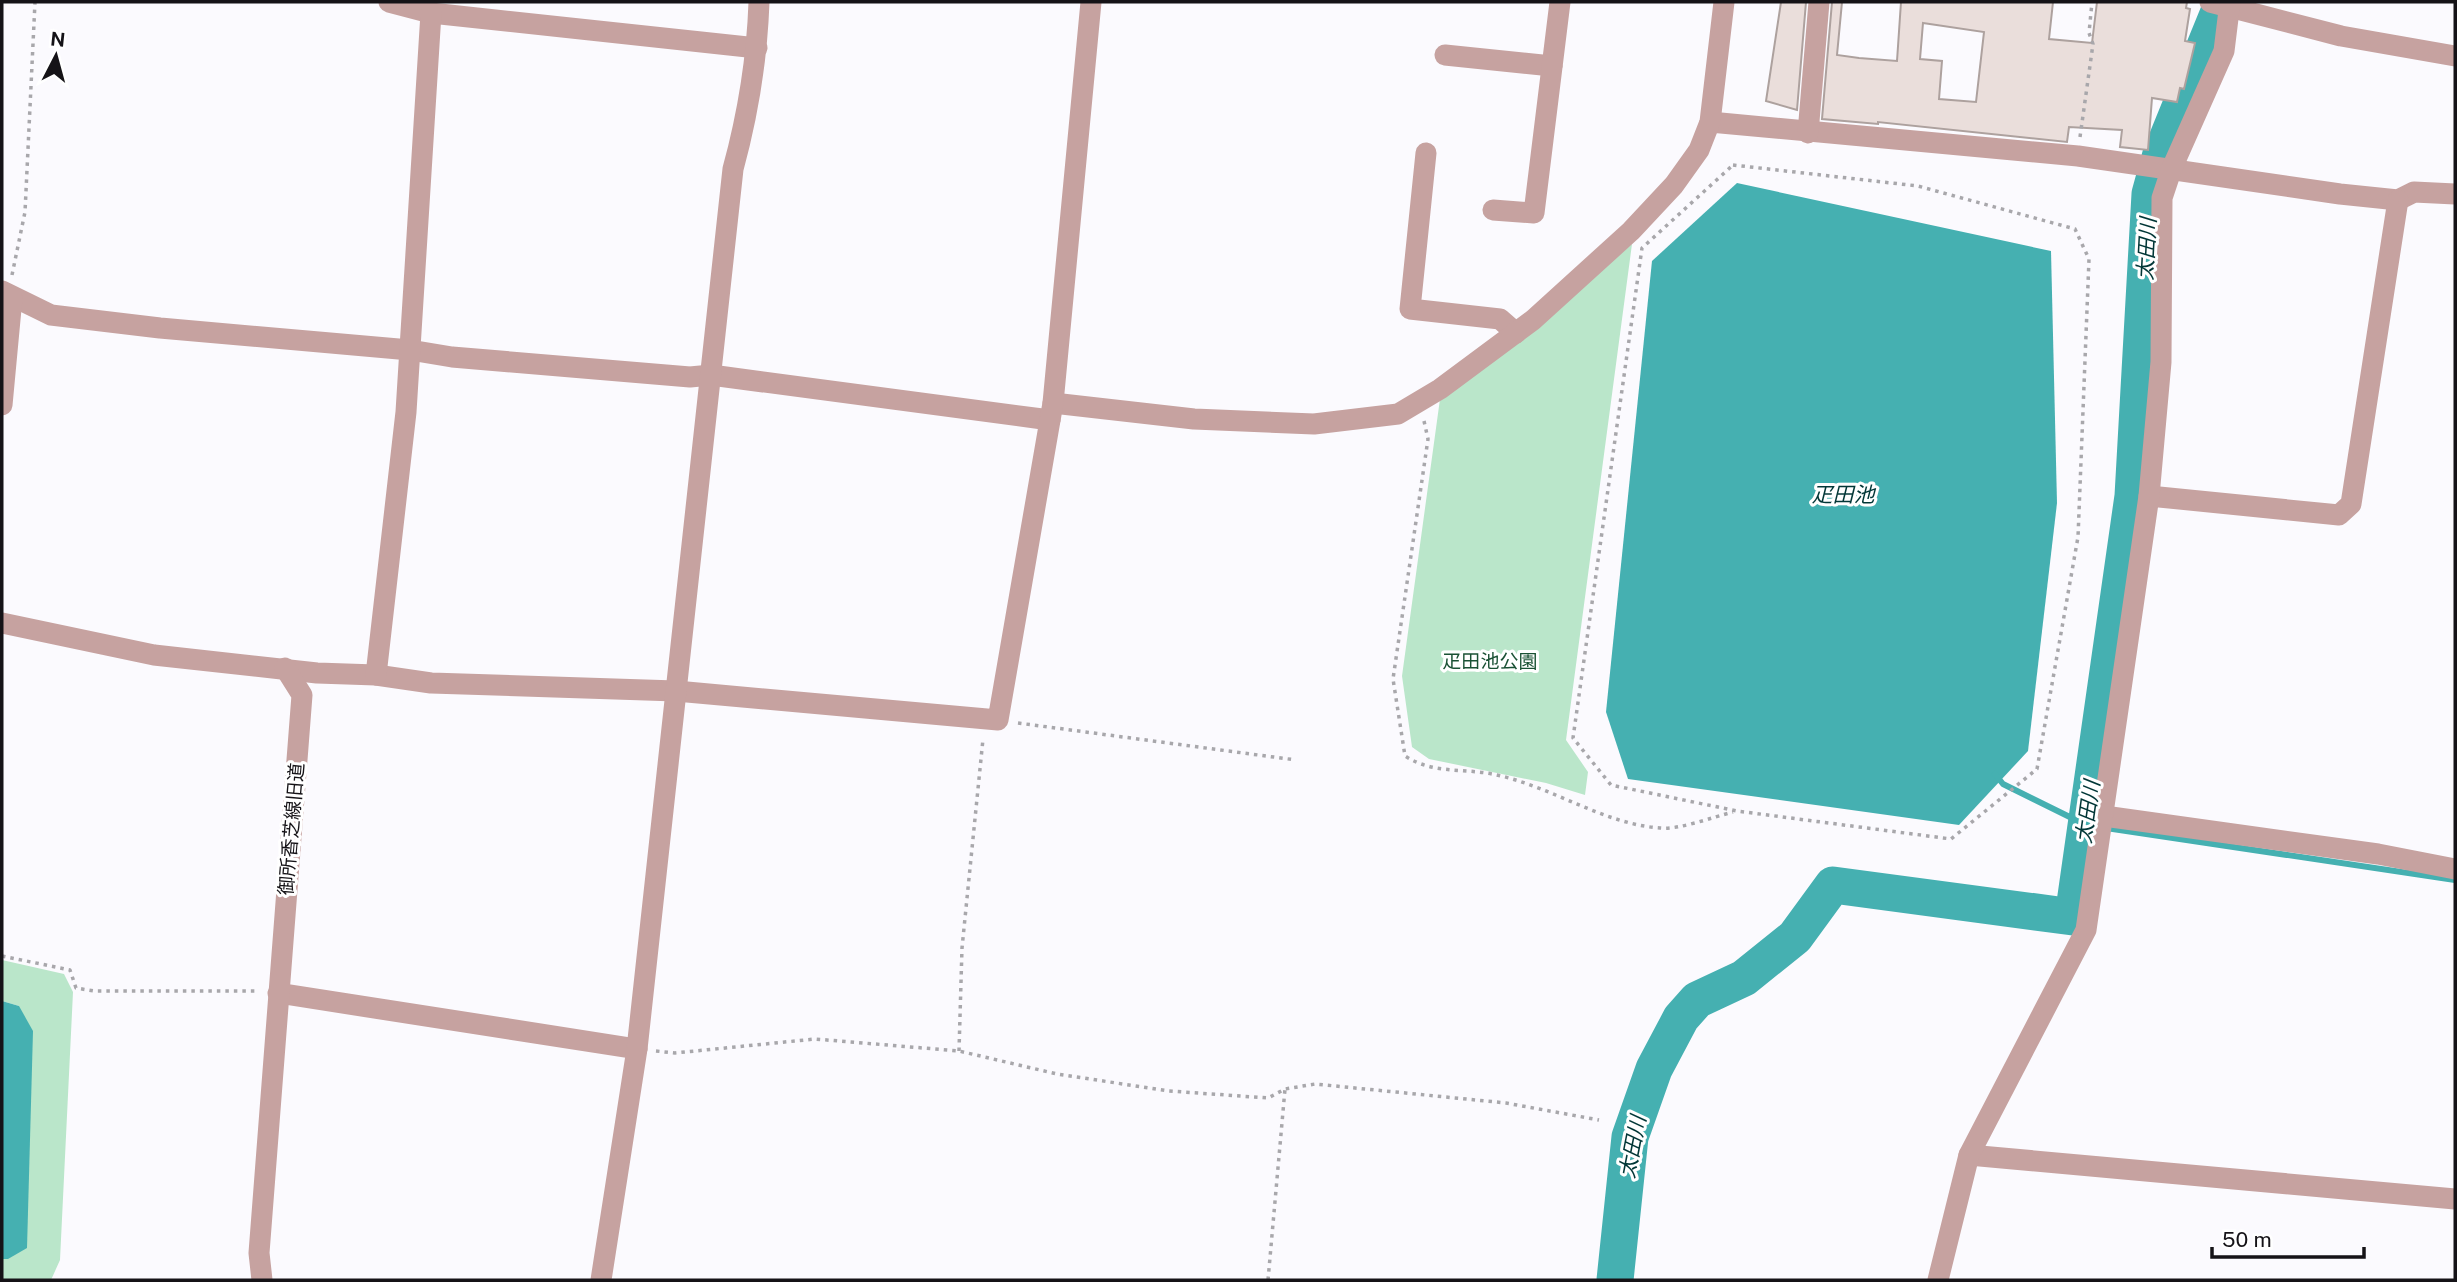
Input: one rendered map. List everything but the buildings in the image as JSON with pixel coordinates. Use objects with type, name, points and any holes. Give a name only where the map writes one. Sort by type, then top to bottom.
[{"type":"street","points":[[389,2],[431,13],[757,48]]},
{"type":"street","points":[[601,1280],[637,1049],[733,169],[746,125],[757,48],[760,2]]},
{"type":"street","points":[[2,624],[154,654],[317,673],[376,676],[431,683],[676,691],[991,720],[1052,412],[1091,2]]},
{"type":"street","points":[[1493,210],[1534,213],[1560,2]]},
{"type":"street","points":[[2,405],[7,294],[51,315],[160,328],[410,350],[452,358],[690,377],[711,376],[1052,412],[1314,424],[1398,414],[1516,333],[1640,222],[1674,185],[1699,150],[1710,122],[1724,2]]},
{"type":"street","points":[[1808,133],[1819,2]]},
{"type":"street","points":[[1938,1280],[1969,1155],[2086,930],[2149,496],[2161,362],[2162,198],[2172,168],[2224,51],[2223,4],[2341,36],[2455,56]]},
{"type":"street","points":[[376,676],[410,350],[431,13]]},
{"type":"street","points":[[1445,54],[1552,66]]},
{"type":"street","points":[[1710,122],[2078,156],[2398,200],[2414,192],[2455,194]]},
{"type":"street","points":[[1426,153],[1410,309],[1500,319],[1516,333]]},
{"type":"street","points":[[2149,496],[2339,515],[2351,504],[2398,200]]},
{"type":"street","name":"御所香芝線旧道","points":[[262,1280],[259,1253],[302,695],[285,668]]},
{"type":"street","points":[[2104,816],[2378,854],[2455,869]]},
{"type":"street","points":[[278,993],[637,1049]]},
{"type":"street","points":[[1969,1155],[2455,1199]]},
{"type":"path","points":[[7,294],[25,212],[35,2]]},
{"type":"path","points":[[2078,156],[2086,79],[2093,44],[2089,33],[2092,2]]},
{"type":"path","points":[[1419,402],[1428,439],[1393,679],[1405,756],[1422,767],[1493,775],[1576,801],[1619,820],[1662,829],[1737,811],[1951,839],[2037,769],[2078,537],[2089,259],[2075,229],[1918,186],[1733,165],[1642,248],[1573,738],[1611,785],[1737,811]]},
{"type":"path","points":[[959,1051],[961,948],[991,720],[1296,760]]},
{"type":"path","points":[[2,956],[69,970],[76,988],[278,993]]},
{"type":"path","points":[[637,1049],[675,1053],[815,1039],[959,1051],[1057,1074],[1169,1091],[1268,1098],[1285,1090],[1329,1086],[1506,1103],[1599,1120]]},
{"type":"path","points":[[1268,1280],[1285,1090]]},
{"type":"green space","name":"疋田池公園","points":[[1632,244],[1566,740],[1588,772],[1585,795],[1546,783],[1429,759],[1412,747],[1402,676],[1440,399]]},
{"type":"green space","points":[[2,960],[64,974],[73,992],[60,1260],[51,1280],[2,1280],[2,1259],[8,1259],[19,1006],[2,1001]]},
{"type":"water","name":"疋田池","points":[[1737,183],[2051,251],[2057,503],[2028,751],[1959,825],[1628,779],[1606,712],[1652,261]]},
{"type":"water","points":[[2,1001],[19,1006],[33,1031],[27,1248],[8,1259],[2,1259]]},
{"type":"waterway","name":"太田川","points":[[1615,1280],[1630,1137],[1654,1069],[1681,1018],[1697,1000],[1744,978],[1795,937],[1833,885],[2073,917],[2133,496],[2150,194],[2161,154],[2223,2]]},
{"type":"waterway","points":[[1995,774],[2003,784],[2086,825],[2455,880]]}]
